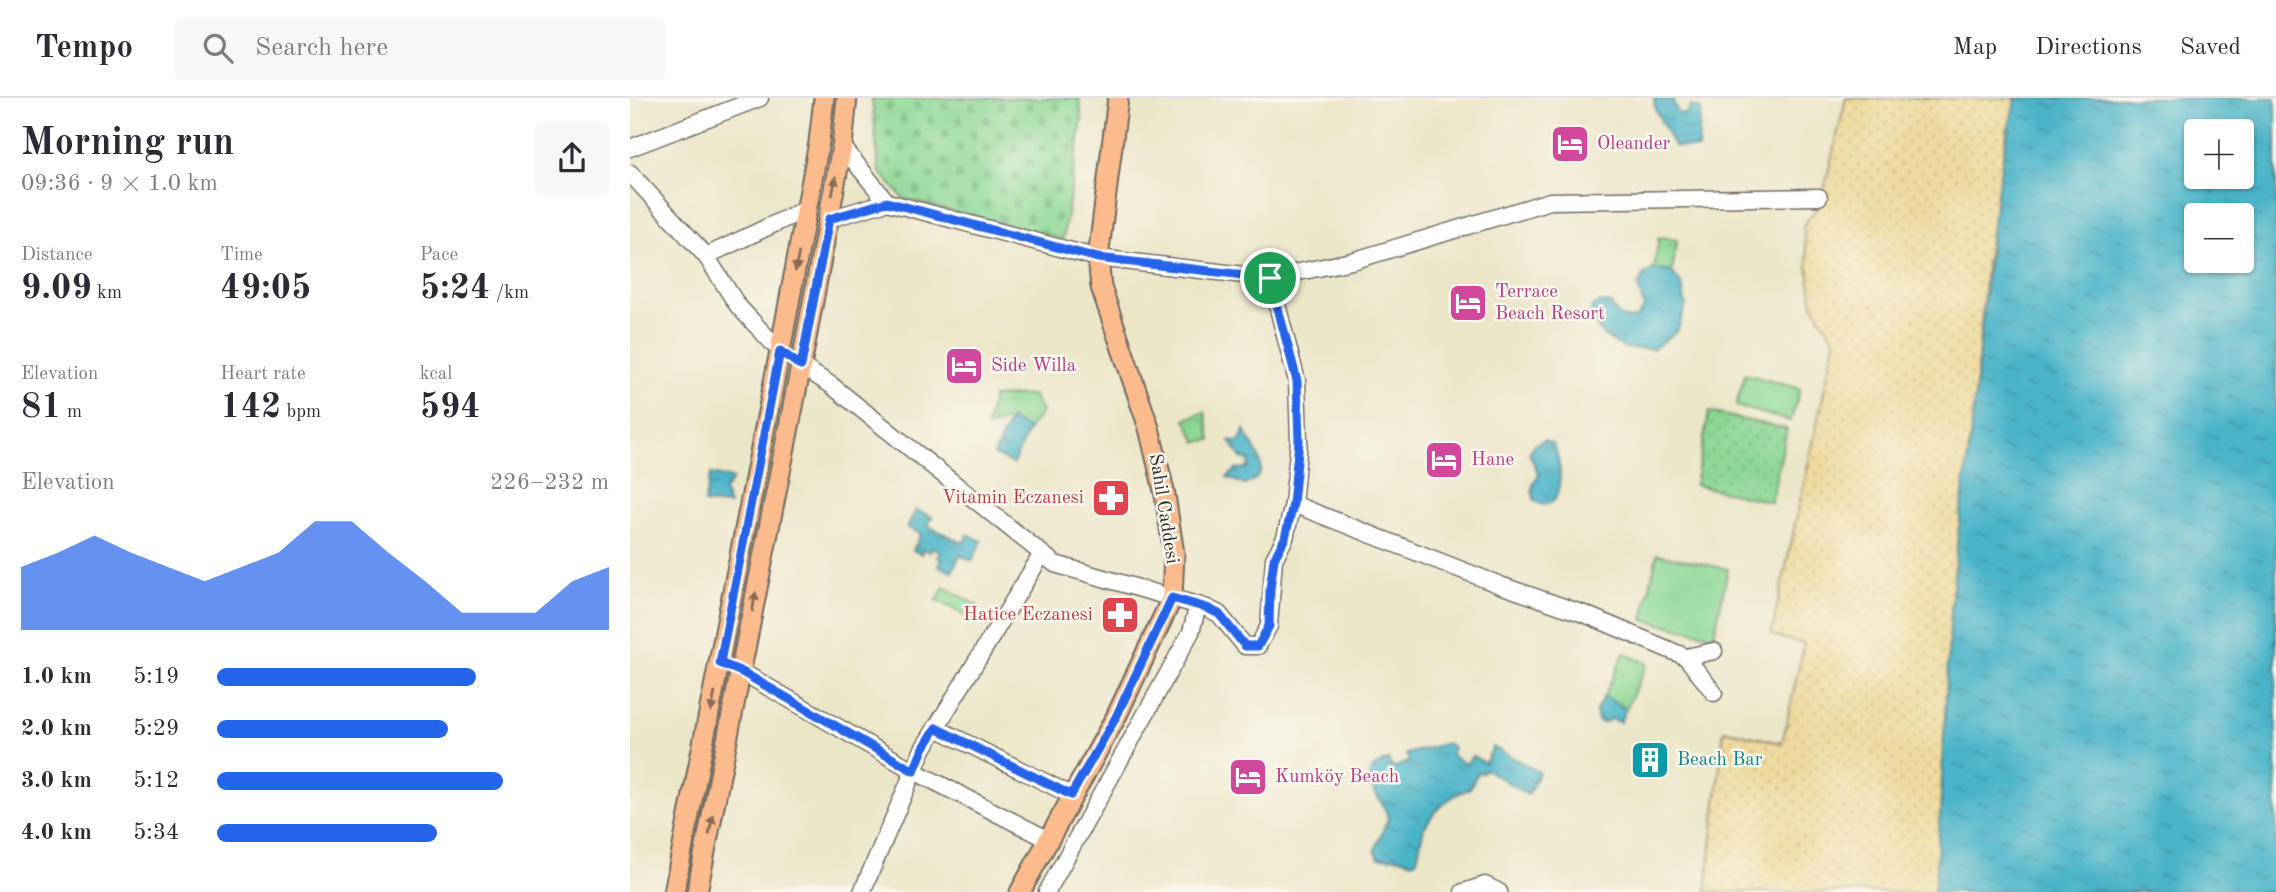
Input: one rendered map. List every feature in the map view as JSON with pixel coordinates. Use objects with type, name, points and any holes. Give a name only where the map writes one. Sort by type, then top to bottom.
[{"type":"main road","points":[[674,892],[780,351],[819,142],[824,98]]},
{"type":"main road","points":[[697,892],[829,219],[842,146],[847,98]]},
{"type":"main road","name":"Sahil Caddesi","points":[[1020,892],[1116,717],[1172,598],[1174,554],[1165,495],[1149,428],[1101,287],[1098,239],[1118,98]]},
{"type":"main road","points":[[780,351],[801,366]]},
{"type":"main road","points":[[720,663],[742,672]]},
{"type":"street","points":[[630,148],[760,98]]},
{"type":"street","points":[[842,146],[887,202]]},
{"type":"street","points":[[630,173],[706,256],[738,306],[780,351]]},
{"type":"street","points":[[829,219],[887,202],[1098,258],[1270,278],[1352,261],[1550,201],[1819,197]]},
{"type":"street","points":[[706,256],[806,209]]},
{"type":"street","points":[[801,366],[831,386],[1055,564],[1198,605],[1219,614],[1245,646],[1258,646],[1269,626],[1274,559],[1285,538],[1293,504],[1299,441],[1297,381],[1270,278]]},
{"type":"street","points":[[1293,504],[1500,585],[1587,615],[1686,657],[1714,693]]},
{"type":"street","points":[[862,892],[923,749],[1042,554]]},
{"type":"street","points":[[1047,892],[1191,632],[1198,605]]},
{"type":"street","points":[[1686,657],[1714,651]]},
{"type":"street","points":[[742,672],[914,771],[1047,839]]},
{"type":"street","points":[[936,728],[1071,795]]},
{"type":"street","points":[[1463,892],[1485,885],[1499,892]]},
{"type":"green space","points":[[872,98],[1079,98],[1082,120],[1063,239],[904,199],[879,171]]},
{"type":"green space","points":[[1659,237],[1677,240],[1672,272],[1654,269]]},
{"type":"green space","points":[[1745,374],[1800,389],[1791,421],[1736,406]]},
{"type":"green space","points":[[1033,395],[1042,412],[1029,429],[1010,420],[986,428],[993,397]]},
{"type":"green space","points":[[1205,412],[1211,440],[1197,442],[1185,419]]},
{"type":"green space","points":[[1709,412],[1787,429],[1771,502],[1695,485]]},
{"type":"green space","points":[[1657,554],[1728,569],[1714,636],[1643,620]]},
{"type":"green space","points":[[944,587],[978,606],[971,619],[937,600]]},
{"type":"green space","points":[[1624,653],[1647,664],[1626,709],[1604,696]]},
{"type":"sand","points":[[1846,98],[2016,98],[2007,132],[1986,263],[1976,386],[1953,585],[1940,833],[1934,892],[1706,892],[1724,730],[1782,743],[1804,644],[1771,635],[1835,341],[1813,305],[1803,226],[1821,202]]},
{"type":"water","points":[[1654,98],[1675,98],[1673,102],[1682,115],[1688,112],[1690,106],[1701,108],[1698,149],[1674,146],[1655,109]]},
{"type":"water","points":[[2016,98],[2276,98],[2276,892],[1934,892],[1955,561],[1990,241]]},
{"type":"water","points":[[1654,269],[1672,272],[1682,285],[1686,306],[1677,331],[1653,349],[1624,348],[1603,335],[1590,317],[1592,307],[1601,302],[1611,304],[1620,317],[1636,318],[1644,308],[1638,286],[1644,274]]},
{"type":"water","points":[[1010,420],[1029,429],[1013,464],[994,455]]},
{"type":"water","points":[[1244,430],[1257,453],[1261,468],[1254,480],[1244,485],[1227,477],[1237,469],[1248,468],[1249,460],[1241,458],[1230,441],[1238,442]]},
{"type":"water","points":[[1544,440],[1553,444],[1560,473],[1554,501],[1543,505],[1535,501],[1532,490],[1539,475],[1529,453],[1534,445]]},
{"type":"water","points":[[711,474],[733,479],[724,491],[729,505],[704,503]]},
{"type":"water","points":[[916,510],[932,517],[928,526],[963,543],[968,534],[982,541],[972,561],[960,555],[952,572],[939,566],[942,559],[938,557],[940,551],[932,547],[930,552],[923,549],[921,554],[913,550],[921,534],[907,527]]},
{"type":"water","points":[[1604,696],[1626,709],[1620,722],[1611,719],[1603,723],[1598,721],[1596,711]]},
{"type":"water","points":[[1447,743],[1453,747],[1451,755],[1466,764],[1472,756],[1485,763],[1493,747],[1539,772],[1528,795],[1485,769],[1482,773],[1478,772],[1470,788],[1452,797],[1434,813],[1424,828],[1417,859],[1413,862],[1397,857],[1379,858],[1375,850],[1388,818],[1371,786],[1370,772],[1388,760],[1392,768],[1409,762],[1406,754]]},
{"type":"place","name":"Oleander","points":[[1570,144]]},
{"type":"place","name":"Terrace Beach Resort","points":[[1468,303]]},
{"type":"place","name":"Side Willa","points":[[964,366]]},
{"type":"place","name":"Hane","points":[[1444,460]]},
{"type":"place","name":"Vitamin Eczanesi","points":[[1111,498]]},
{"type":"place","name":"Hatice Eczanesi","points":[[1120,615]]},
{"type":"place","name":"Beach Bar","points":[[1650,760]]},
{"type":"place","name":"Kumköy Beach","points":[[1248,777]]},
{"type":"route","points":[[887,202],[1098,258],[1270,278],[1297,381],[1299,441],[1293,504],[1285,538],[1274,559],[1269,626],[1258,646],[1245,646],[1219,614],[1172,598],[1128,694],[1071,795],[936,728],[914,771],[742,672],[720,663],[780,351],[801,366],[829,219],[887,202]]}]
